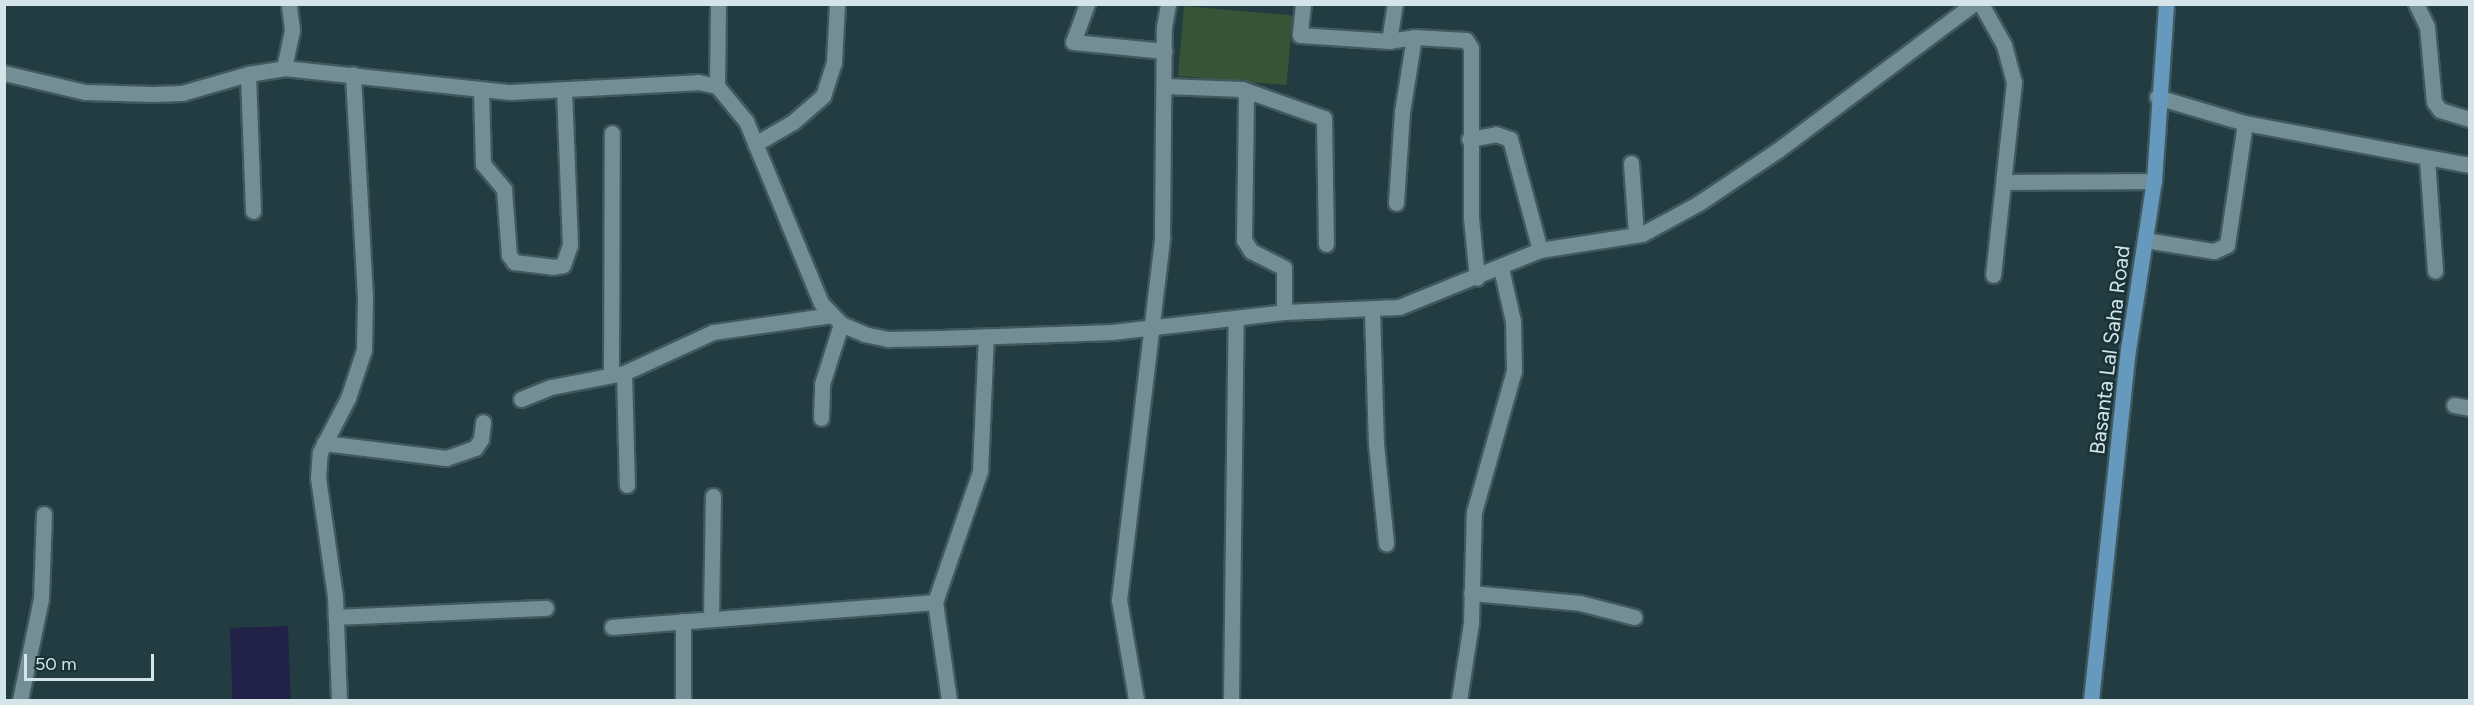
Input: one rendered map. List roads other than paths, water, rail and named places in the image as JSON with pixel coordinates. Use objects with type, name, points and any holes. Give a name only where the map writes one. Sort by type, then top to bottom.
[{"type":"main road","name":"Basanta Lal Saha Road","points":[[2091,700],[2128,350],[2154,182],[2157,97],[2166,4]]},
{"type":"street","points":[[284,68],[292,30],[289,4]]},
{"type":"street","points":[[717,86],[718,4]]},
{"type":"street","points":[[755,144],[793,122],[823,96],[834,62],[837,4]]},
{"type":"street","points":[[1087,4],[1073,42],[1165,51]]},
{"type":"street","points":[[1136,699],[1119,600],[1162,237],[1168,4]]},
{"type":"street","points":[[1303,4],[1300,35],[1389,41],[1414,37],[1467,40],[1471,48],[1469,139],[1477,278]]},
{"type":"street","points":[[1389,41],[1395,4]]},
{"type":"street","points":[[4,73],[85,92],[153,94],[182,93],[248,74],[284,68],[481,89],[564,92],[698,82],[717,86],[733,101],[755,144],[821,303],[837,319],[864,334],[888,339],[986,336],[1153,328],[1284,312],[1372,311],[1399,307],[1477,278],[1540,250],[1636,236],[1699,203],[1778,150],[1973,4]]},
{"type":"street","points":[[1981,4],[2004,45],[2014,82],[1993,275]]},
{"type":"street","points":[[2416,4],[2427,27],[2434,102],[2440,110],[2469,119]]},
{"type":"street","points":[[1396,203],[1402,112],[1414,37]]},
{"type":"street","points":[[248,74],[253,211]]},
{"type":"street","points":[[339,700],[336,617],[318,477],[324,443],[351,390],[364,350],[365,297],[353,74]]},
{"type":"street","points":[[1165,86],[1242,89],[1324,118],[1326,244]]},
{"type":"street","points":[[481,89],[483,164],[504,189],[509,255],[514,262],[553,267],[563,265],[570,245],[564,92]]},
{"type":"street","points":[[1242,89],[1246,97],[1244,240],[1251,251],[1284,268],[1284,312]]},
{"type":"street","points":[[2157,97],[2245,123],[2427,159],[2469,165]]},
{"type":"street","points":[[2145,240],[2214,251],[2227,245],[2245,123]]},
{"type":"street","points":[[612,133],[617,374],[627,485]]},
{"type":"street","points":[[1469,139],[1496,134],[1510,138],[1540,250]]},
{"type":"street","points":[[2427,159],[2435,271]]},
{"type":"street","points":[[1631,164],[1636,236]]},
{"type":"street","points":[[2004,182],[2154,182]]},
{"type":"street","points":[[1459,700],[1467,657],[1477,499],[1515,371],[1513,321],[1501,268]]},
{"type":"street","points":[[1372,311],[1376,444],[1386,543]]},
{"type":"street","points":[[1231,700],[1236,318]]},
{"type":"street","points":[[521,399],[551,387],[617,374],[713,332],[837,319]]},
{"type":"street","points":[[820,418],[822,384],[837,319]]},
{"type":"street","points":[[949,700],[935,602],[980,471],[986,336]]},
{"type":"street","points":[[2454,405],[2469,408]]},
{"type":"street","points":[[324,443],[446,458],[475,448],[481,439],[483,422]]},
{"type":"street","points":[[711,618],[713,496]]},
{"type":"street","points":[[20,700],[41,599],[44,514]]},
{"type":"street","points":[[1471,593],[1580,603],[1634,617]]},
{"type":"street","points":[[612,627],[935,602]]},
{"type":"street","points":[[336,617],[546,608]]},
{"type":"street","points":[[683,621],[683,700]]}]
